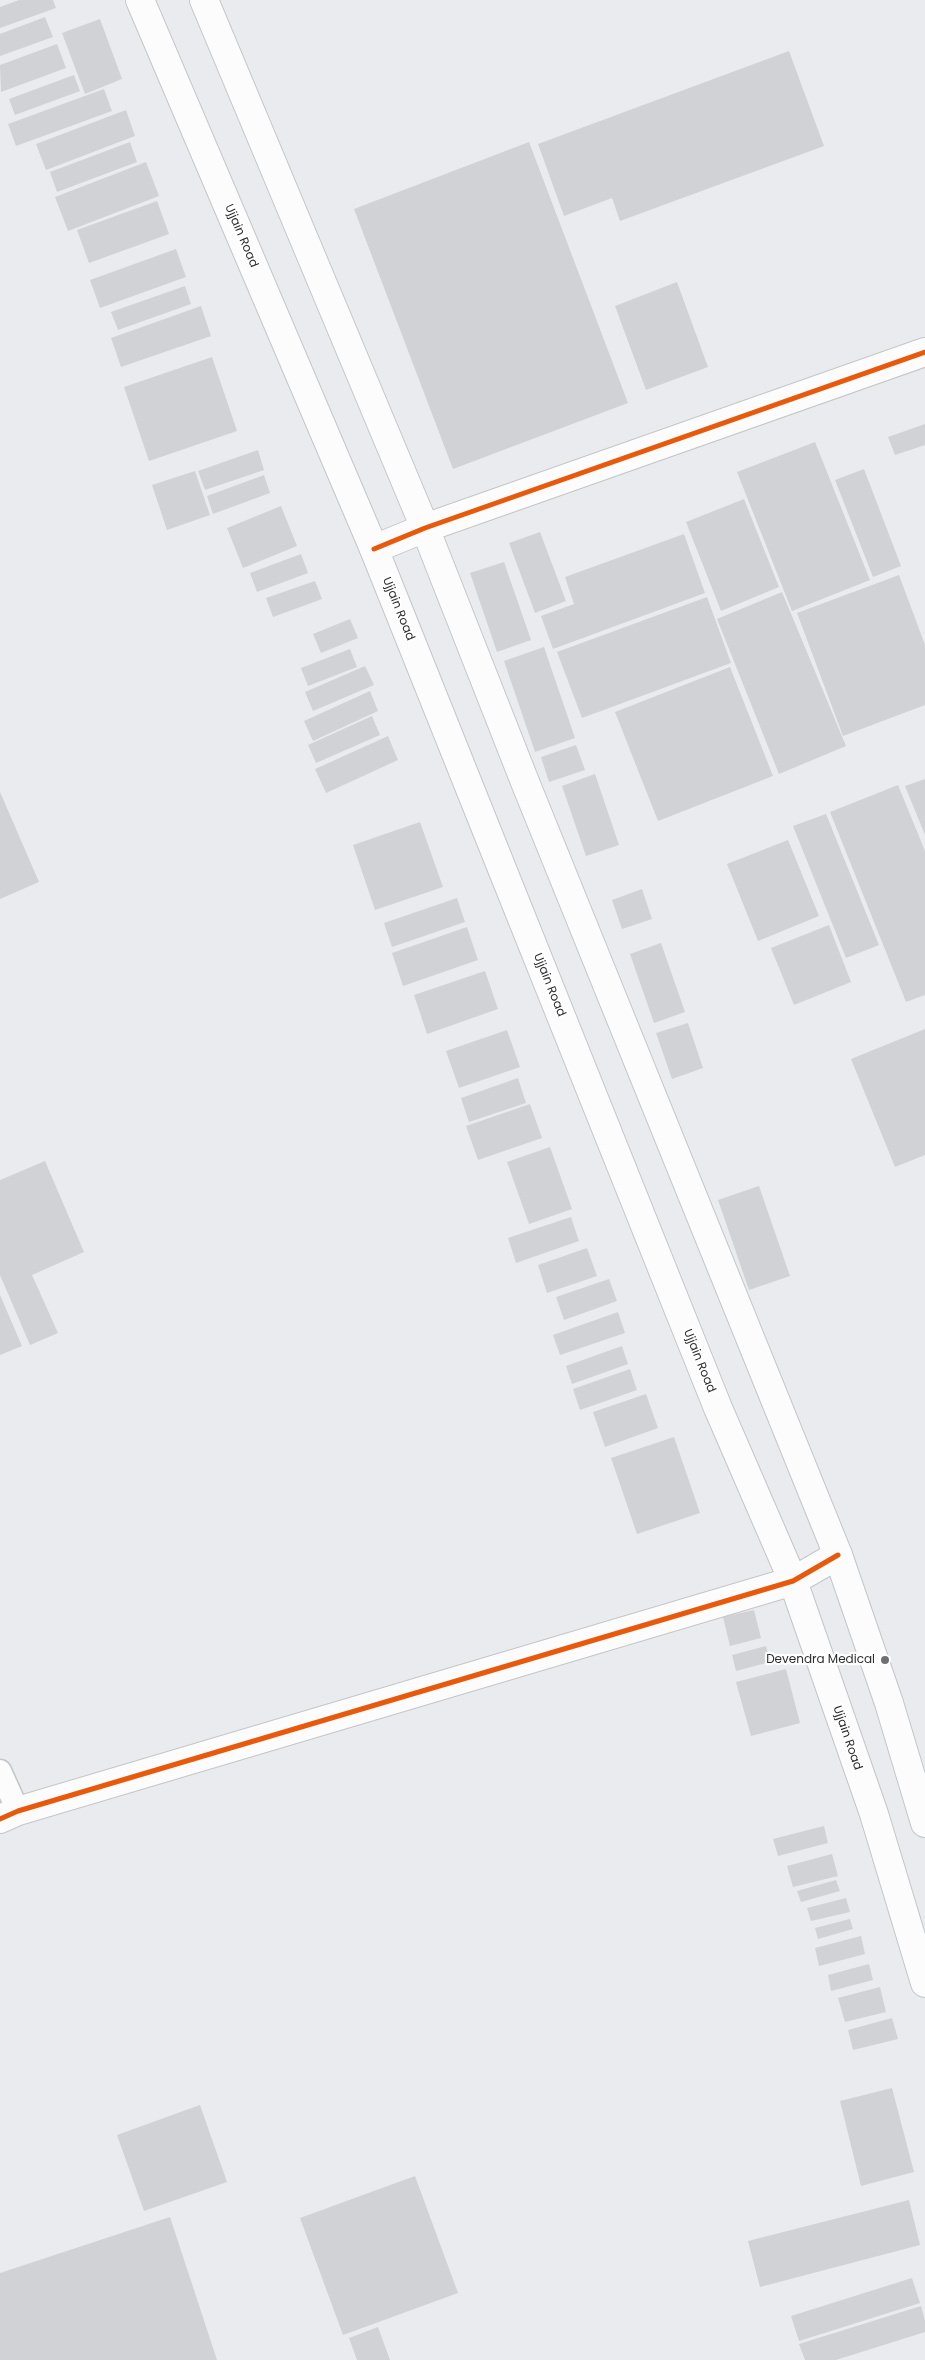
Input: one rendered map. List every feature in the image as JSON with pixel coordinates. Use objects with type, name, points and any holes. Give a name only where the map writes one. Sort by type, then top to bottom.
[{"type":"main road","name":"Ujjain Road","points":[[140,0],[374,549],[718,1408],[793,1581],[874,1814],[925,1983]]},
{"type":"main road","points":[[204,0],[425,528],[525,782],[838,1555],[889,1703],[925,1823]]},
{"type":"main road","points":[[374,549],[425,528],[925,352]]},
{"type":"main road","points":[[9,1815],[793,1581],[838,1555]]},
{"type":"lane","points":[[0,1772],[9,1815]]},
{"type":"building","points":[[19,0],[53,0],[56,8],[0,28],[0,7]]},
{"type":"building","points":[[45,17],[53,37],[0,56],[0,34]]},
{"type":"building","points":[[100,19],[122,79],[85,94],[62,33]]},
{"type":"building","points":[[57,44],[66,68],[1,92],[0,65]]},
{"type":"building","points":[[789,51],[824,146],[620,221],[612,198],[564,216],[538,144]]},
{"type":"building","points":[[74,75],[80,91],[15,115],[9,99]]},
{"type":"building","points":[[104,89],[112,111],[16,146],[8,124]]},
{"type":"building","points":[[126,110],[135,136],[46,170],[36,144]]},
{"type":"building","points":[[130,142],[137,162],[57,192],[50,172]]},
{"type":"building","points":[[529,142],[628,403],[453,469],[354,209]]},
{"type":"building","points":[[146,162],[159,196],[68,231],[55,197]]},
{"type":"building","points":[[157,201],[169,234],[89,263],[77,230]]},
{"type":"building","points":[[176,249],[186,277],[100,308],[90,280]]},
{"type":"building","points":[[677,282],[708,367],[646,390],[615,306]]},
{"type":"building","points":[[185,286],[191,304],[118,330],[111,312]]},
{"type":"building","points":[[201,306],[211,336],[121,367],[111,338]]},
{"type":"building","points":[[212,357],[237,431],[149,461],[124,387]]},
{"type":"building","points":[[925,424],[925,445],[895,455],[888,437]]},
{"type":"building","points":[[815,442],[870,580],[792,611],[737,472]]},
{"type":"building","points":[[258,450],[264,470],[205,490],[198,471]]},
{"type":"building","points":[[864,469],[901,566],[873,577],[835,480]]},
{"type":"building","points":[[195,471],[210,515],[167,530],[152,485]]},
{"type":"building","points":[[264,475],[270,493],[213,514],[207,496]]},
{"type":"building","points":[[744,499],[779,587],[721,611],[686,522]]},
{"type":"building","points":[[281,506],[297,546],[243,568],[227,528]]},
{"type":"building","points":[[540,532],[566,601],[535,613],[509,543]]},
{"type":"building","points":[[684,534],[705,593],[553,649],[541,616],[574,604],[565,577]]},
{"type":"building","points":[[301,554],[308,573],[257,592],[250,573]]},
{"type":"building","points":[[504,562],[531,640],[497,652],[470,573]]},
{"type":"building","points":[[899,575],[925,645],[925,705],[843,736],[797,613]]},
{"type":"building","points":[[315,581],[322,599],[273,617],[266,598]]},
{"type":"building","points":[[782,592],[846,746],[779,774],[717,619]]},
{"type":"building","points":[[707,597],[731,663],[582,718],[557,652]]},
{"type":"building","points":[[350,619],[358,638],[321,653],[313,634]]},
{"type":"building","points":[[544,647],[575,738],[535,752],[504,661]]},
{"type":"building","points":[[350,649],[357,667],[308,686],[301,668]]},
{"type":"building","points":[[365,666],[374,685],[313,711],[305,692]]},
{"type":"building","points":[[730,667],[773,776],[658,821],[615,712]]},
{"type":"building","points":[[370,691],[378,711],[313,741],[304,721]]},
{"type":"building","points":[[372,716],[380,735],[316,763],[308,745]]},
{"type":"building","points":[[388,736],[398,760],[326,793],[315,769]]},
{"type":"building","points":[[576,745],[585,770],[549,782],[541,757]]},
{"type":"building","points":[[595,774],[619,845],[586,856],[562,786]]},
{"type":"building","points":[[925,779],[925,835],[905,786]]},
{"type":"building","points":[[898,785],[925,851],[925,995],[906,1002],[830,812]]},
{"type":"building","points":[[0,792],[39,882],[0,899]]},
{"type":"building","points":[[826,814],[879,945],[846,958],[793,826]]},
{"type":"building","points":[[420,822],[443,887],[375,910],[353,845]]},
{"type":"building","points":[[788,840],[819,916],[758,941],[727,864]]},
{"type":"building","points":[[642,889],[652,919],[622,929],[612,900]]},
{"type":"building","points":[[457,898],[465,922],[392,947],[384,923]]},
{"type":"building","points":[[829,925],[851,982],[794,1005],[771,948]]},
{"type":"building","points":[[467,927],[478,960],[403,986],[392,953]]},
{"type":"building","points":[[661,943],[685,1012],[654,1023],[630,954]]},
{"type":"building","points":[[485,971],[498,1009],[427,1034],[414,995]]},
{"type":"building","points":[[688,1023],[703,1068],[672,1079],[656,1033]]},
{"type":"building","points":[[925,1029],[925,1155],[895,1167],[851,1059]]},
{"type":"building","points":[[507,1030],[520,1067],[459,1088],[446,1051]]},
{"type":"building","points":[[518,1078],[526,1103],[469,1122],[461,1098]]},
{"type":"building","points":[[530,1104],[542,1138],[478,1160],[466,1126]]},
{"type":"building","points":[[550,1147],[572,1209],[529,1224],[507,1162]]},
{"type":"building","points":[[45,1161],[84,1252],[32,1275],[58,1333],[30,1345],[0,1275],[0,1180]]},
{"type":"building","points":[[759,1186],[790,1276],[749,1290],[718,1200]]},
{"type":"building","points":[[571,1217],[579,1241],[516,1263],[508,1238]]},
{"type":"building","points":[[587,1248],[597,1276],[547,1293],[538,1265]]},
{"type":"building","points":[[609,1279],[617,1301],[564,1320],[556,1297]]},
{"type":"building","points":[[0,1295],[22,1346],[0,1355]]},
{"type":"building","points":[[618,1312],[625,1333],[560,1355],[553,1335]]},
{"type":"building","points":[[622,1346],[628,1364],[572,1384],[566,1366]]},
{"type":"building","points":[[630,1369],[637,1390],[580,1410],[573,1389]]},
{"type":"building","points":[[646,1394],[658,1428],[605,1447],[593,1412]]},
{"type":"building","points":[[674,1437],[700,1513],[637,1534],[611,1458]]},
{"type":"building","points":[[754,1610],[761,1638],[730,1646],[723,1617]]},
{"type":"building","points":[[766,1646],[770,1662],[736,1671],[732,1655]]},
{"type":"building","points":[[786,1669],[800,1723],[751,1736],[736,1682]]},
{"type":"building","points":[[824,1826],[828,1843],[778,1856],[773,1839]]},
{"type":"building","points":[[832,1854],[838,1876],[793,1887],[787,1866]]},
{"type":"building","points":[[836,1880],[840,1891],[801,1902],[797,1891]]},
{"type":"building","points":[[846,1898],[850,1912],[811,1921],[807,1908]]},
{"type":"building","points":[[850,1919],[853,1929],[818,1939],[815,1928]]},
{"type":"building","points":[[861,1936],[865,1954],[819,1966],[815,1948]]},
{"type":"building","points":[[869,1964],[873,1980],[831,1991],[828,1975]]},
{"type":"building","points":[[880,1987],[886,2012],[845,2022],[838,1998]]},
{"type":"building","points":[[892,2018],[898,2039],[853,2050],[848,2030]]},
{"type":"building","points":[[892,2088],[914,2172],[861,2186],[840,2101]]},
{"type":"building","points":[[200,2105],[227,2182],[144,2211],[117,2135]]},
{"type":"building","points":[[415,2176],[458,2293],[343,2335],[300,2218]]},
{"type":"building","points":[[909,2200],[920,2245],[760,2287],[748,2241]]},
{"type":"building","points":[[170,2217],[217,2360],[0,2360],[0,2273]]},
{"type":"building","points":[[912,2278],[920,2303],[799,2341],[791,2316]]},
{"type":"building","points":[[921,2306],[925,2321],[925,2332],[836,2360],[805,2360],[799,2344]]},
{"type":"building","points":[[378,2327],[390,2360],[357,2360],[349,2338]]},
{"type":"cycle path","points":[[374,549],[425,528],[925,352]]},
{"type":"cycle path","points":[[0,1819],[18,1811],[793,1581],[838,1555]]},
{"type":"place","name":"Devendra Medical","points":[[885,1660]]}]
